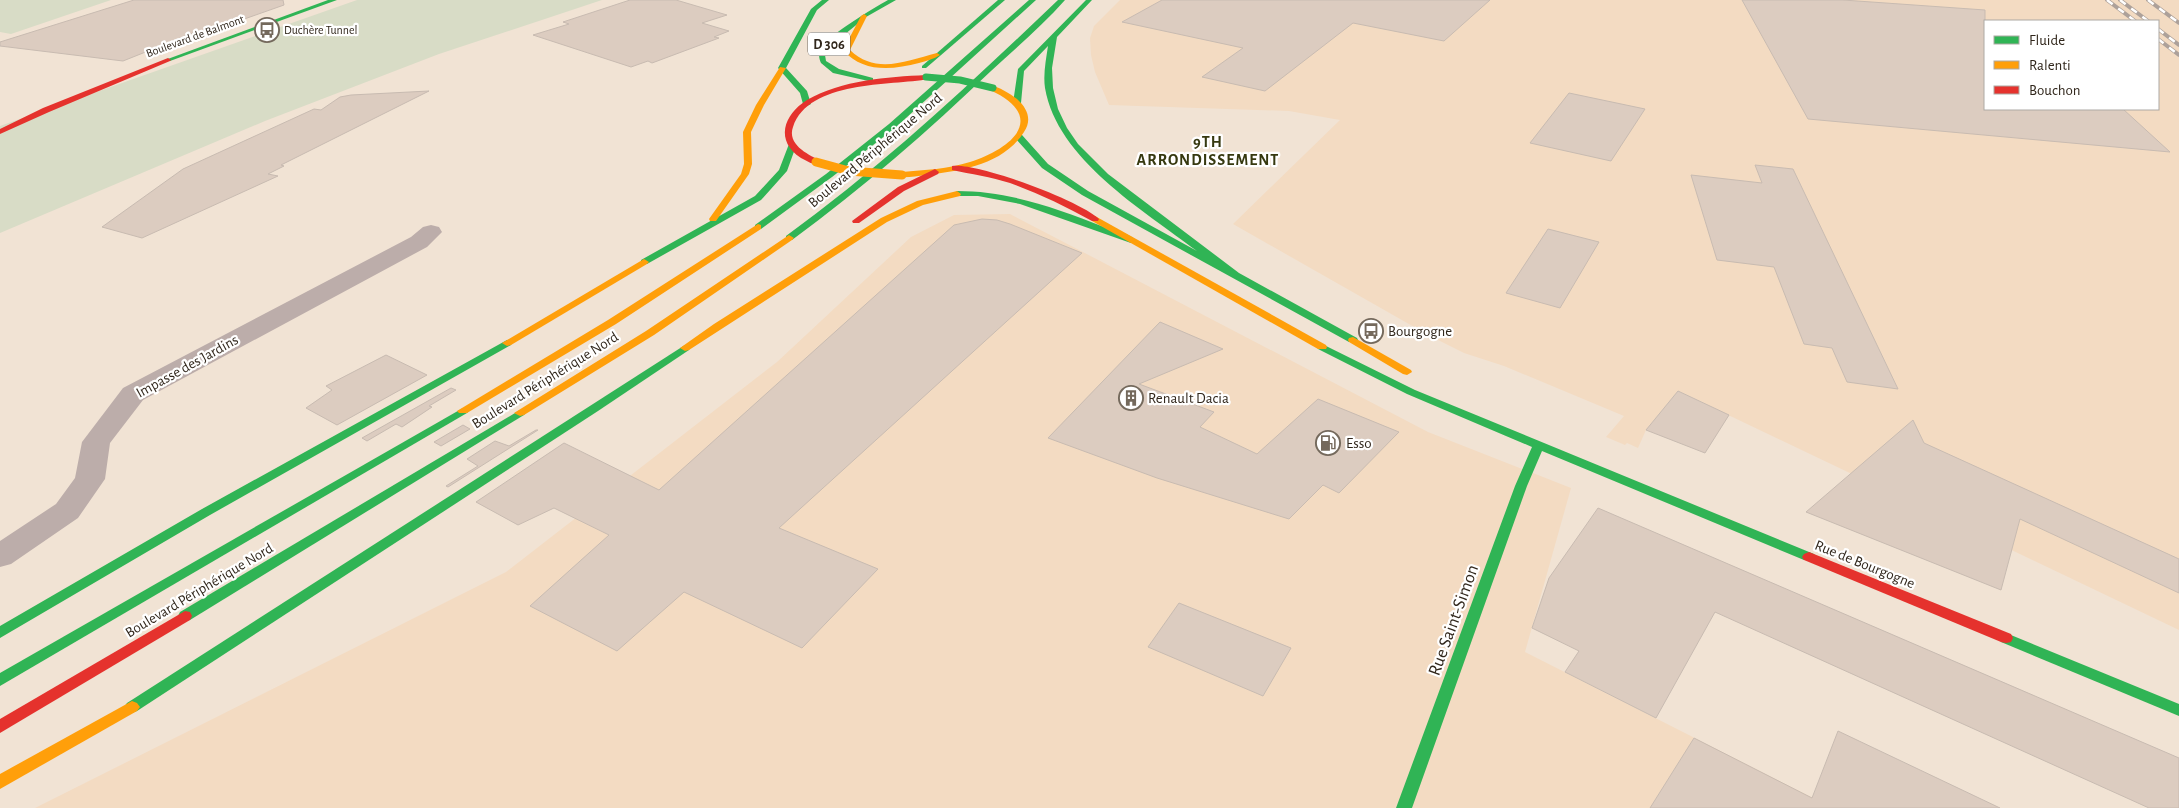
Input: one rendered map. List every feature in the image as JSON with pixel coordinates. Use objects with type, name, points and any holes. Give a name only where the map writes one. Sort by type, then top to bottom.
[{"type":"main road","name":"Boulevard de Balmont","points":[[0,132],[96,89],[182,54],[334,0]]},
{"type":"main road","name":"D 306","points":[[782,68],[814,9],[826,0]]},
{"type":"main road","name":"D 306","points":[[874,81],[832,70],[822,63],[820,59],[825,47],[864,16],[893,0]]},
{"type":"main road","points":[[903,78],[919,70],[1002,0]]},
{"type":"main road","name":"Boulevard Périphérique Nord","points":[[0,680],[545,363],[694,271],[806,193],[871,143],[928,96],[1033,0]]},
{"type":"main road","name":"Boulevard Périphérique Nord","points":[[0,727],[452,455],[650,333],[745,269],[829,209],[910,144],[1062,0]]},
{"type":"main road","points":[[0,633],[206,512],[504,345],[709,224],[758,198],[770,188],[783,171],[792,146],[802,155],[816,162],[849,172],[902,175],[955,168],[994,155],[1019,137],[1025,118],[1017,103],[1021,71],[1090,0]]},
{"type":"main road","points":[[864,16],[846,50],[850,58],[875,66],[892,66],[937,55]]},
{"type":"main road","points":[[1054,35],[1048,64],[1050,94],[1057,116],[1077,147],[1122,190],[1235,275]]},
{"type":"main road","points":[[709,224],[745,174],[748,164],[747,132],[760,105],[782,68],[804,93],[807,104]]},
{"type":"main road","name":"D 306","points":[[792,146],[787,136],[788,124],[807,104],[846,87],[874,81],[926,77],[960,80],[993,88],[1017,103]]},
{"type":"main road","name":"Boulevard de Balmont","points":[[14,112],[96,89]]},
{"type":"main road","points":[[1019,137],[1045,166],[1079,189],[1347,337],[1417,378]]},
{"type":"main road","points":[[955,168],[1000,176],[1033,186],[1131,240]]},
{"type":"main road","points":[[846,228],[885,199],[935,172]]},
{"type":"main road","points":[[0,782],[152,695],[594,409],[722,323],[898,214],[920,203],[952,194],[983,193],[1011,198],[1131,240]]},
{"type":"main road","points":[[722,323],[831,240]]},
{"type":"main road","name":"Rue de Bourgogne","points":[[1131,240],[1356,366],[1539,445],[2179,710]]},
{"type":"main road","points":[[1430,389],[1447,406]]},
{"type":"main road","name":"Rue Saint-Simon","points":[[1404,808],[1521,486],[1539,445]]},
{"type":"street","name":"Impasse des Jardins","points":[[0,556],[67,511],[90,479],[96,442],[133,394],[419,242],[431,232]]},
{"type":"shaded area","points":[[1120,0],[2179,0],[2179,630],[1678,391],[1646,430],[1638,448],[1606,437],[1624,416],[1504,366],[1464,353],[1430,336],[1233,224],[1340,120],[1289,111],[1109,105],[1095,72],[1090,38],[1094,26]]},
{"type":"shaded area","points":[[1010,214],[1428,432],[1571,488],[1525,652],[1833,808],[35,808],[506,572],[777,362],[911,237],[954,215]]},
{"type":"green space","points":[[0,0],[111,0],[11,34],[0,32]]},
{"type":"green space","points":[[357,0],[602,0],[439,54],[265,121],[0,233],[0,126]]},
{"type":"building","points":[[134,0],[283,0],[284,5],[199,35],[193,33],[123,61],[0,46],[0,42]]},
{"type":"building","points":[[630,0],[676,0],[727,15],[702,23],[729,31],[714,37],[719,38],[652,63],[648,61],[631,67],[533,35],[569,24],[563,22]]},
{"type":"building","points":[[1162,0],[1490,0],[1444,41],[1353,23],[1265,91],[1202,77],[1243,48],[1122,22]]},
{"type":"building","points":[[1742,0],[1843,0],[1985,10],[1984,110],[2124,110],[2170,152],[1808,119]]},
{"type":"building","points":[[429,91],[281,165],[284,166],[268,174],[278,176],[142,238],[102,227],[183,169],[314,109],[321,110],[340,97]]},
{"type":"building","points":[[1569,93],[1645,109],[1611,161],[1530,143]]},
{"type":"building","points":[[1755,165],[1793,169],[1898,389],[1847,382],[1832,348],[1804,344],[1774,267],[1717,260],[1691,175],[1762,183]]},
{"type":"building","points":[[982,219],[997,220],[1010,224],[1082,253],[779,528],[878,569],[802,648],[684,592],[617,651],[530,606],[609,535],[554,508],[518,525],[476,502],[564,443],[659,490],[954,225]]},
{"type":"building","points":[[1548,229],[1599,242],[1560,308],[1506,293]]},
{"type":"building","points":[[1160,322],[1223,349],[1139,384],[1214,412],[1200,427],[1257,454],[1318,399],[1399,432],[1339,493],[1323,485],[1289,519],[1157,478],[1048,438]]},
{"type":"building","points":[[386,355],[427,375],[337,425],[306,408],[332,390],[326,386]]},
{"type":"building","points":[[451,388],[456,390],[429,406],[432,407],[402,427],[396,424],[367,441],[362,438]]},
{"type":"building","points":[[1678,391],[1729,415],[1705,453],[1646,430]]},
{"type":"building","points":[[1913,420],[1924,443],[2179,559],[2179,593],[2020,519],[2001,590],[1806,512]]},
{"type":"building","points":[[463,425],[470,429],[441,446],[434,442]]},
{"type":"building","points":[[538,430],[448,487],[446,486],[478,466],[467,459],[495,441],[509,446]]},
{"type":"building","points":[[1598,508],[2179,758],[2179,808],[2149,808],[1715,612],[1656,718],[1565,672],[1579,651],[1532,628],[1549,578]]},
{"type":"building","points":[[1179,603],[1291,648],[1263,696],[1148,647]]},
{"type":"building","points":[[1838,731],[2000,808],[1650,808],[1694,738],[1812,798]]},
{"type":"railway","points":[[2107,0],[2134,20]]},
{"type":"railway","points":[[2120,0],[2147,20]]},
{"type":"railway","points":[[2148,0],[2179,23]]},
{"type":"railway","points":[[2159,30],[2179,45]]},
{"type":"railway","points":[[2159,40],[2179,55]]},
{"type":"traffic: fast","points":[[168,60],[334,0]]},
{"type":"traffic: fast","points":[[807,104],[804,93],[782,68],[814,9],[826,0]]},
{"type":"traffic: fast","points":[[870,80],[836,71],[823,62],[822,55],[825,47],[864,16],[893,0]]},
{"type":"traffic: fast","points":[[924,67],[1002,0]]},
{"type":"traffic: fast","points":[[758,227],[829,176],[892,126],[1033,0]]},
{"type":"traffic: fast","points":[[789,238],[826,211],[896,154],[1062,0]]},
{"type":"traffic: fast","points":[[1017,103],[1021,71],[1089,0]]},
{"type":"traffic: fast","points":[[1054,35],[1048,68],[1049,88],[1054,109],[1063,128],[1075,145],[1089,161],[1122,190],[1235,275]]},
{"type":"traffic: fast","points":[[926,77],[960,80],[993,88]]},
{"type":"traffic: fast","points":[[1019,137],[1045,166],[1085,193],[1353,340]]},
{"type":"traffic: fast","points":[[644,262],[758,198],[783,171],[792,146]]},
{"type":"traffic: fast","points":[[957,194],[1000,197],[1045,208],[1131,240]]},
{"type":"traffic: fast","points":[[0,633],[206,512],[507,343]]},
{"type":"traffic: fast","points":[[1322,347],[1411,392],[1809,557]]},
{"type":"traffic: fast","points":[[132,707],[594,409],[685,348]]},
{"type":"traffic: fast","points":[[0,680],[463,411]]},
{"type":"traffic: fast","points":[[185,616],[520,413]]},
{"type":"traffic: fast","points":[[1404,808],[1521,486],[1539,445]]},
{"type":"traffic: fast","points":[[2006,638],[2179,710]]},
{"type":"traffic: slow","points":[[864,16],[846,50],[855,59],[865,64],[889,66],[901,65],[937,55]]},
{"type":"traffic: slow","points":[[713,219],[745,174],[748,164],[747,132],[760,105],[782,68]]},
{"type":"traffic: slow","points":[[902,175],[953,169],[971,164],[1003,150],[1015,140],[1024,126],[1024,113],[1016,102],[993,88]]},
{"type":"traffic: slow","points":[[816,162],[849,171],[902,175]]},
{"type":"traffic: slow","points":[[685,348],[884,220],[920,203],[957,194]]},
{"type":"traffic: slow","points":[[1095,219],[1322,347]]},
{"type":"traffic: slow","points":[[463,411],[612,322],[758,227]]},
{"type":"traffic: slow","points":[[520,413],[650,333],[789,238]]},
{"type":"traffic: slow","points":[[507,343],[644,262]]},
{"type":"traffic: slow","points":[[1353,340],[1407,372]]},
{"type":"traffic: slow","points":[[0,782],[132,707]]},
{"type":"traffic: jam","points":[[0,132],[46,110],[168,60]]},
{"type":"traffic: jam","points":[[816,162],[796,150],[788,135],[788,129],[795,114],[808,103],[847,87],[926,77]]},
{"type":"traffic: jam","points":[[955,168],[994,176],[1028,187],[1095,219]]},
{"type":"traffic: jam","points":[[856,221],[901,189],[935,172]]},
{"type":"traffic: jam","points":[[1809,557],[2006,638]]},
{"type":"traffic: jam","points":[[0,727],[185,616]]},
{"type":"place","name":"Duchère Tunnel","points":[[267,30]]},
{"type":"place","name":"Bourgogne","points":[[1371,331]]},
{"type":"place","name":"Renault Dacia","points":[[1131,398]]},
{"type":"place","name":"Esso","points":[[1328,443]]},
{"type":"district","name":"9TH ARRONDISSEMENT","points":[[1208,150]]}]
